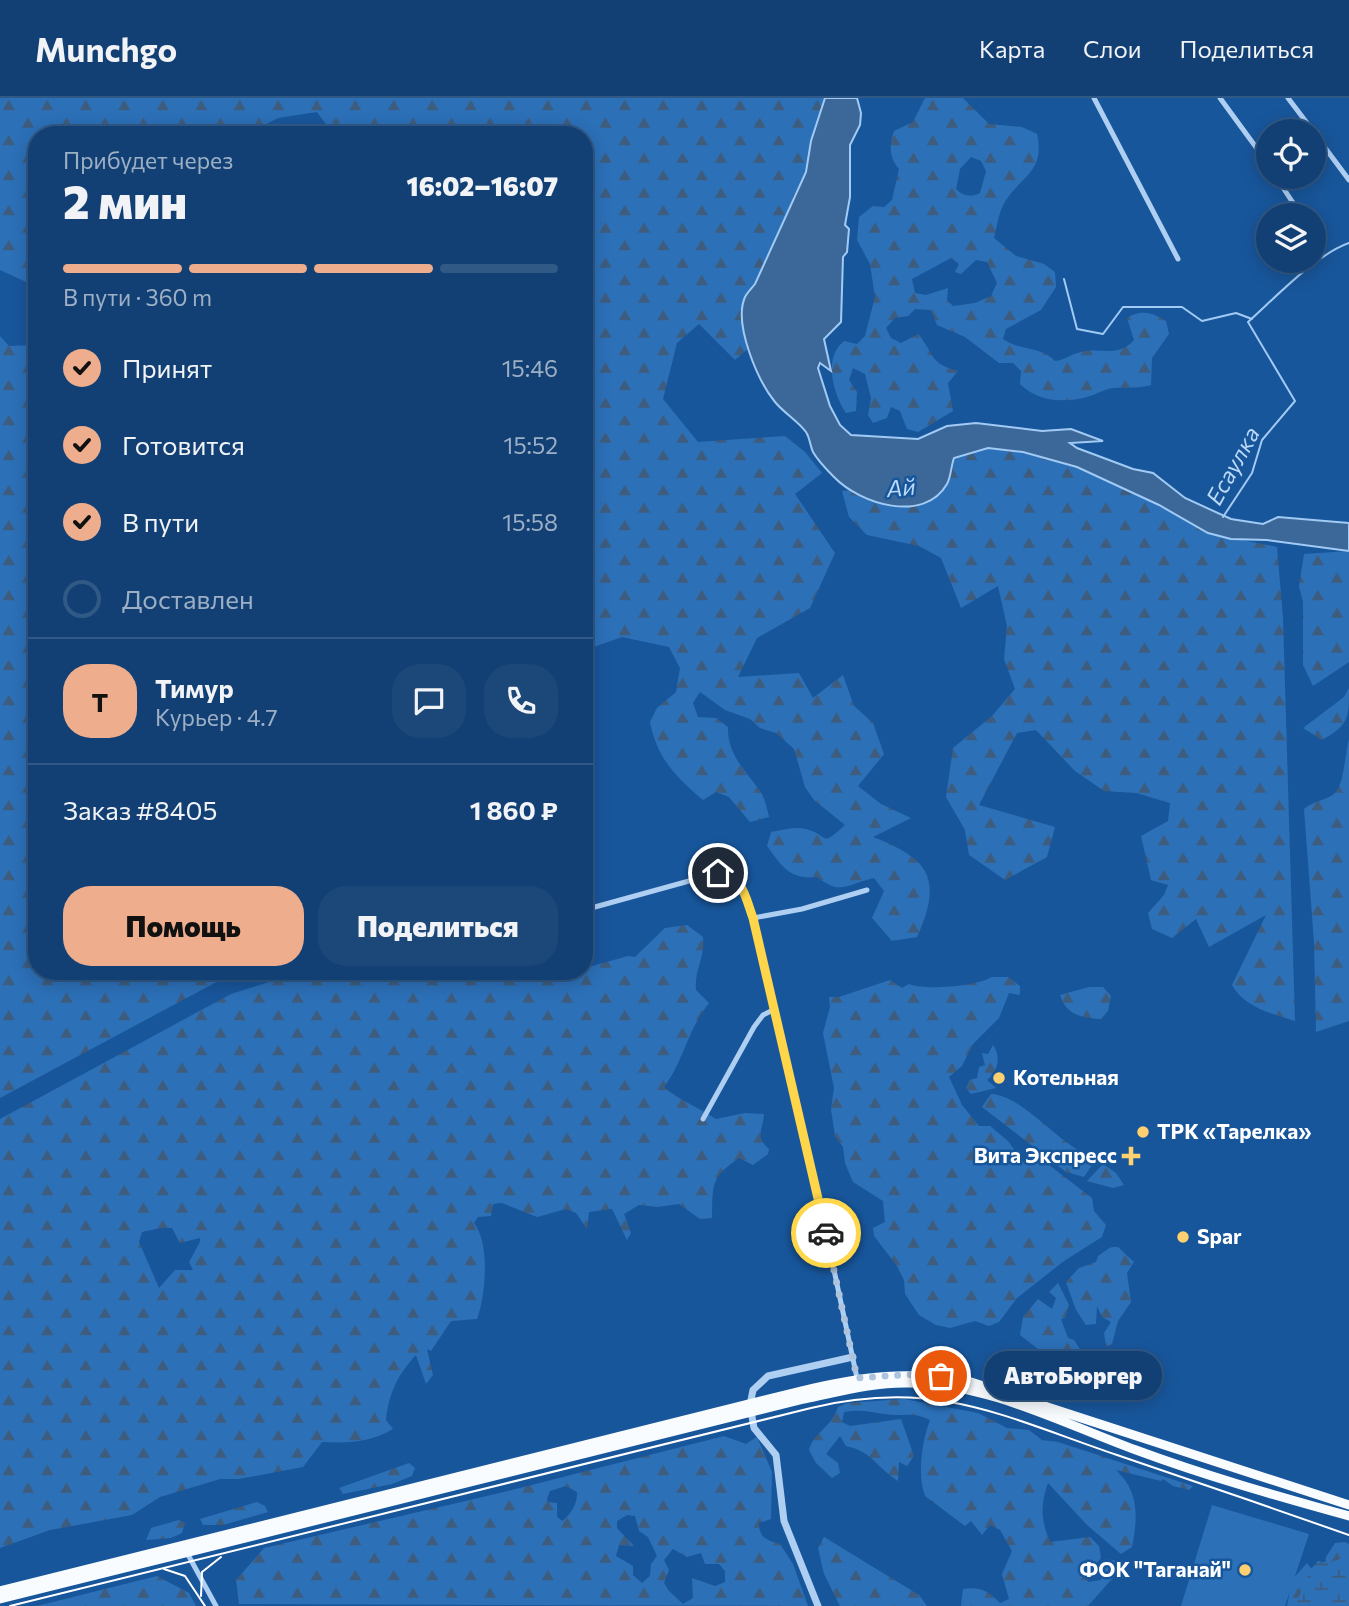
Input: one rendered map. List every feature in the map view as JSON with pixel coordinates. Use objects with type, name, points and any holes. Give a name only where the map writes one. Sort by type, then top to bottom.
[{"type":"main road","points":[[0,1599],[185,1548],[857,1378],[916,1374],[971,1382],[1054,1407],[1224,1467],[1349,1506]]},
{"type":"main road","points":[[751,1404],[886,1383],[937,1385],[967,1390],[1053,1416],[1135,1450],[1217,1478],[1349,1516]]},
{"type":"main road","points":[[1217,1478],[1224,1467]]},
{"type":"main road","points":[[0,1591],[185,1548]]},
{"type":"street","points":[[1094,98],[1178,259]]},
{"type":"street","points":[[1220,98],[1256,147]]},
{"type":"street","points":[[1288,98],[1304,119]]},
{"type":"street","points":[[1326,148],[1349,180]]},
{"type":"street","points":[[593,908],[718,873],[732,875],[739,881],[753,918],[818,1195],[857,1378]]},
{"type":"street","points":[[753,918],[802,909],[867,890]]},
{"type":"street","points":[[702,1119],[754,1027],[763,1015],[773,1010]]},
{"type":"street","points":[[818,1606],[784,1521],[776,1455],[755,1431],[751,1404],[768,1376],[853,1357]]},
{"type":"street","points":[[185,1548],[216,1606]]},
{"type":"green space","points":[[0,98],[825,98],[811,141],[806,172],[747,299],[744,322],[749,348],[735,360],[699,324],[677,343],[663,399],[698,442],[785,436],[805,452],[822,473],[795,494],[835,553],[810,608],[757,638],[738,677],[799,673],[813,698],[843,675],[854,706],[873,723],[884,754],[858,786],[881,804],[911,818],[873,837],[908,854],[919,863],[926,874],[930,886],[929,900],[917,937],[892,941],[872,918],[884,891],[874,878],[844,887],[832,886],[817,877],[793,874],[767,846],[771,832],[802,828],[828,838],[845,825],[814,800],[805,787],[794,749],[776,733],[725,710],[700,692],[693,703],[698,717],[716,718],[728,727],[728,737],[734,754],[760,791],[769,817],[750,822],[729,797],[716,792],[703,800],[684,783],[662,756],[650,722],[657,708],[676,692],[680,668],[669,647],[622,637],[593,647],[593,126],[327,126],[317,112],[278,118],[262,126],[28,126],[28,283],[0,270]]},
{"type":"green space","points":[[925,98],[963,98],[989,124],[1022,127],[1037,134],[1039,146],[1035,165],[1004,204],[994,238],[1016,256],[1044,264],[1055,272],[1056,287],[1041,310],[1006,329],[1003,339],[1043,353],[1055,361],[1081,352],[1122,349],[1134,340],[1127,318],[1142,313],[1151,314],[1166,321],[1169,334],[1152,358],[1151,385],[1110,389],[1069,400],[1043,398],[1020,384],[1021,371],[1013,363],[999,363],[965,337],[937,325],[931,310],[915,309],[908,316],[895,318],[886,328],[891,338],[901,343],[918,334],[941,365],[958,371],[948,383],[953,411],[918,432],[907,429],[900,411],[891,407],[887,418],[873,423],[868,415],[871,398],[865,374],[853,368],[849,380],[857,392],[856,411],[846,413],[834,386],[834,356],[844,341],[857,344],[865,336],[875,297],[870,264],[857,240],[859,217],[873,206],[884,207],[892,200],[899,169],[892,156],[892,136],[894,131],[913,122]],"holes":[[[971,157],[981,161],[986,171],[980,193],[970,196],[956,189],[960,169]],[[951,258],[959,264],[955,272],[961,274],[976,260],[987,262],[997,283],[991,296],[975,303],[953,306],[947,300],[948,288],[926,295],[915,293],[912,279]]]},
{"type":"green space","points":[[0,336],[9,346],[28,345],[28,980],[220,980],[0,1098]]},
{"type":"green space","points":[[988,448],[1023,452],[1077,467],[1159,505],[1208,533],[1277,547],[1283,618],[1295,1021],[1251,1004],[1237,993],[1232,985],[1266,915],[1209,947],[1196,919],[1172,938],[1152,929],[1148,913],[1164,895],[1168,885],[1151,880],[1141,836],[1168,821],[1170,803],[1136,793],[1104,791],[1075,771],[1036,730],[1017,733],[979,805],[1055,827],[1047,857],[1005,880],[969,855],[965,830],[946,797],[953,748],[992,716],[1015,689],[1004,659],[1007,626],[998,586],[961,608],[941,558],[919,546],[867,535],[849,517],[842,491],[851,490],[894,507],[948,483],[954,458]]},
{"type":"green space","points":[[1349,551],[1349,662],[1313,686],[1303,665],[1303,602],[1299,586],[1304,554]]},
{"type":"green space","points":[[1349,688],[1348,714],[1338,730],[1322,740],[1303,728],[1344,697]]},
{"type":"green space","points":[[1349,739],[1349,1021],[1316,1032],[1314,942],[1304,809],[1331,796],[1337,790]]},
{"type":"green space","points":[[687,925],[703,937],[696,990],[709,1003],[695,1024],[676,1068],[664,1087],[716,1119],[745,1113],[764,1114],[760,1133],[769,1149],[768,1154],[753,1165],[739,1158],[723,1171],[713,1189],[712,1218],[700,1219],[679,1204],[657,1207],[639,1205],[624,1214],[631,1233],[627,1240],[612,1209],[589,1212],[587,1229],[576,1213],[566,1209],[537,1217],[502,1203],[493,1204],[491,1216],[478,1217],[474,1223],[482,1243],[485,1270],[483,1297],[477,1319],[451,1321],[431,1351],[427,1349],[433,1375],[426,1384],[416,1355],[404,1369],[395,1385],[387,1410],[386,1420],[393,1429],[359,1441],[322,1442],[303,1467],[239,1479],[220,1479],[160,1497],[132,1515],[50,1530],[0,1548],[0,1119],[231,994],[276,980],[593,980],[593,966],[628,956],[635,957],[665,928]],"holes":[[[172,1228],[180,1243],[200,1238],[189,1262],[193,1270],[175,1270],[159,1288],[139,1242],[142,1232]]]},
{"type":"green space","points":[[992,977],[1008,977],[1020,986],[1020,995],[1009,993],[999,1018],[973,1044],[962,1066],[949,1077],[962,1105],[979,1126],[990,1126],[1008,1141],[1024,1163],[1036,1161],[1036,1155],[1092,1198],[1094,1211],[1106,1225],[1102,1237],[1064,1261],[1017,1298],[999,1322],[989,1326],[975,1321],[950,1328],[936,1325],[919,1315],[905,1294],[904,1280],[897,1266],[874,1236],[873,1228],[885,1222],[883,1201],[853,1182],[845,1163],[843,1147],[835,1136],[831,1109],[834,1088],[823,1033],[830,1007],[829,997],[839,997],[890,980],[902,988],[909,984],[939,987],[975,983]]},
{"type":"green space","points":[[1089,987],[1103,987],[1111,996],[1108,1011],[1101,1019],[1076,1014],[1066,1007],[1060,995]]},
{"type":"green space","points":[[993,1045],[997,1064],[987,1080],[996,1088],[971,1094],[966,1088],[970,1080],[977,1078],[979,1067],[985,1065],[982,1053],[988,1054]]},
{"type":"green space","points":[[991,1094],[1015,1102],[1086,1154],[1092,1165],[1084,1177],[1066,1172],[982,1107]]},
{"type":"green space","points":[[1103,1164],[1116,1173],[1124,1185],[1113,1188],[1087,1181]]},
{"type":"green space","points":[[1111,1247],[1118,1247],[1134,1262],[1127,1273],[1131,1302],[1118,1321],[1112,1344],[1106,1347],[1104,1333],[1111,1322],[1102,1317],[1097,1306],[1096,1324],[1086,1325],[1076,1310],[1066,1282],[1079,1268],[1096,1262],[1098,1256]]},
{"type":"green space","points":[[1058,1283],[1069,1305],[1065,1318],[1061,1319],[1068,1338],[1074,1340],[1082,1352],[1079,1357],[1073,1358],[1066,1353],[1047,1356],[1020,1335],[1023,1317],[1038,1299],[1052,1309],[1056,1298],[1049,1292]]},
{"type":"green space","points":[[904,1399],[978,1413],[1007,1428],[1029,1430],[1042,1440],[1058,1442],[1193,1486],[1189,1490],[1173,1486],[1163,1479],[1161,1481],[1116,1470],[1124,1478],[1133,1496],[1136,1515],[1132,1547],[1121,1554],[1087,1525],[1048,1483],[1043,1513],[1050,1542],[1090,1537],[1099,1546],[1101,1558],[1093,1568],[1084,1572],[1088,1582],[1101,1580],[1107,1559],[1126,1563],[1088,1606],[961,1606],[963,1589],[984,1590],[1000,1603],[1009,1599],[1002,1574],[1012,1551],[1000,1530],[990,1525],[982,1535],[971,1521],[965,1526],[925,1496],[921,1478],[922,1458],[930,1420],[913,1415],[844,1412],[842,1422],[850,1426],[901,1419],[914,1456],[907,1466],[899,1462],[898,1481],[868,1456],[846,1446],[840,1436],[826,1454],[838,1463],[840,1473],[832,1478],[816,1463],[809,1450],[815,1438],[832,1420],[838,1407],[848,1403]]},
{"type":"green space","points":[[724,1436],[746,1444],[757,1437],[772,1472],[771,1519],[759,1523],[760,1532],[768,1540],[780,1544],[793,1564],[808,1606],[239,1604],[236,1580],[264,1548],[504,1492]],"holes":[[[566,1486],[577,1492],[577,1496],[573,1508],[562,1521],[557,1517],[557,1503],[548,1502],[547,1499],[550,1491]],[[627,1515],[635,1516],[639,1531],[648,1537],[657,1556],[651,1564],[650,1576],[642,1583],[633,1575],[633,1566],[616,1556],[619,1545],[634,1546],[617,1528],[617,1521]],[[673,1549],[687,1557],[701,1553],[705,1564],[719,1564],[725,1571],[725,1582],[715,1586],[692,1578],[693,1598],[683,1604],[664,1583],[669,1570],[664,1560]]]},
{"type":"green space","points":[[409,1463],[415,1468],[412,1476],[392,1484],[343,1494],[339,1488]]},
{"type":"green space","points":[[257,1502],[265,1506],[268,1512],[223,1525],[203,1525],[200,1519]]},
{"type":"green space","name":"ФОК \"Таганай\"","points":[[1212,1505],[1309,1534],[1285,1606],[1181,1606]]},
{"type":"green space","points":[[179,1520],[185,1523],[182,1533],[171,1538],[146,1540],[151,1528]]},
{"type":"green space","points":[[824,1537],[919,1595],[927,1606],[840,1606],[824,1574],[818,1548]]},
{"type":"green space","points":[[1335,1543],[1349,1544],[1349,1606],[1324,1572],[1326,1557]]},
{"type":"green space","points":[[1342,1558],[1349,1563],[1349,1606],[1295,1606],[1310,1570],[1318,1561],[1329,1563]]},
{"type":"green space","points":[[1307,1563],[1313,1571],[1313,1606],[1287,1606],[1292,1580]]},
{"type":"green space","points":[[157,1576],[189,1593],[196,1606],[37,1606]]},
{"type":"water","name":"Ай","points":[[825,98],[857,98],[861,113],[860,125],[850,145],[850,197],[845,225],[849,229],[847,252],[843,257],[841,322],[824,339],[831,371],[820,363],[818,368],[830,406],[840,425],[851,435],[918,439],[947,426],[976,423],[1042,431],[1071,429],[1103,441],[1070,443],[1077,448],[1133,469],[1153,473],[1185,498],[1231,519],[1263,524],[1278,517],[1349,523],[1349,551],[1267,540],[1231,539],[1208,533],[1159,505],[1077,467],[1023,452],[988,448],[954,458],[947,484],[937,496],[923,504],[892,506],[875,502],[845,487],[815,455],[806,432],[768,393],[749,352],[742,322],[745,297],[755,284],[806,172],[811,141]]},
{"type":"waterway","name":"Есаулка","points":[[1223,517],[1252,473],[1262,440],[1295,401],[1248,322],[1309,267],[1349,243]]},
{"type":"waterway","points":[[1064,279],[1077,329],[1103,334],[1123,307],[1182,307],[1202,321],[1236,313],[1252,319]]},
{"type":"tram line","points":[[10,1606],[811,1408],[855,1400],[895,1397],[932,1399],[1003,1415],[1349,1535]]},
{"type":"tram line","points":[[201,1596],[202,1572],[221,1557]]},
{"type":"tram line","points":[[164,1569],[185,1576],[205,1606]]},
{"type":"way so far","points":[[826,1233],[857,1378],[891,1374],[941,1376]]},
{"type":"place","name":"Котельная","points":[[999,1078]]},
{"type":"place","name":"ТРК «Тарелка»","points":[[1143,1132]]},
{"type":"place","name":"Вита Экспресс","points":[[1131,1156]]},
{"type":"place","name":"Spar","points":[[1183,1237]]},
{"type":"place","name":"АвтоБюргер","points":[[941,1376]]},
{"type":"place","name":"ФОК \"Таганай\"","points":[[1245,1570]]},
{"type":"route","points":[[718,873],[732,875],[739,881],[753,918],[826,1233]]}]
